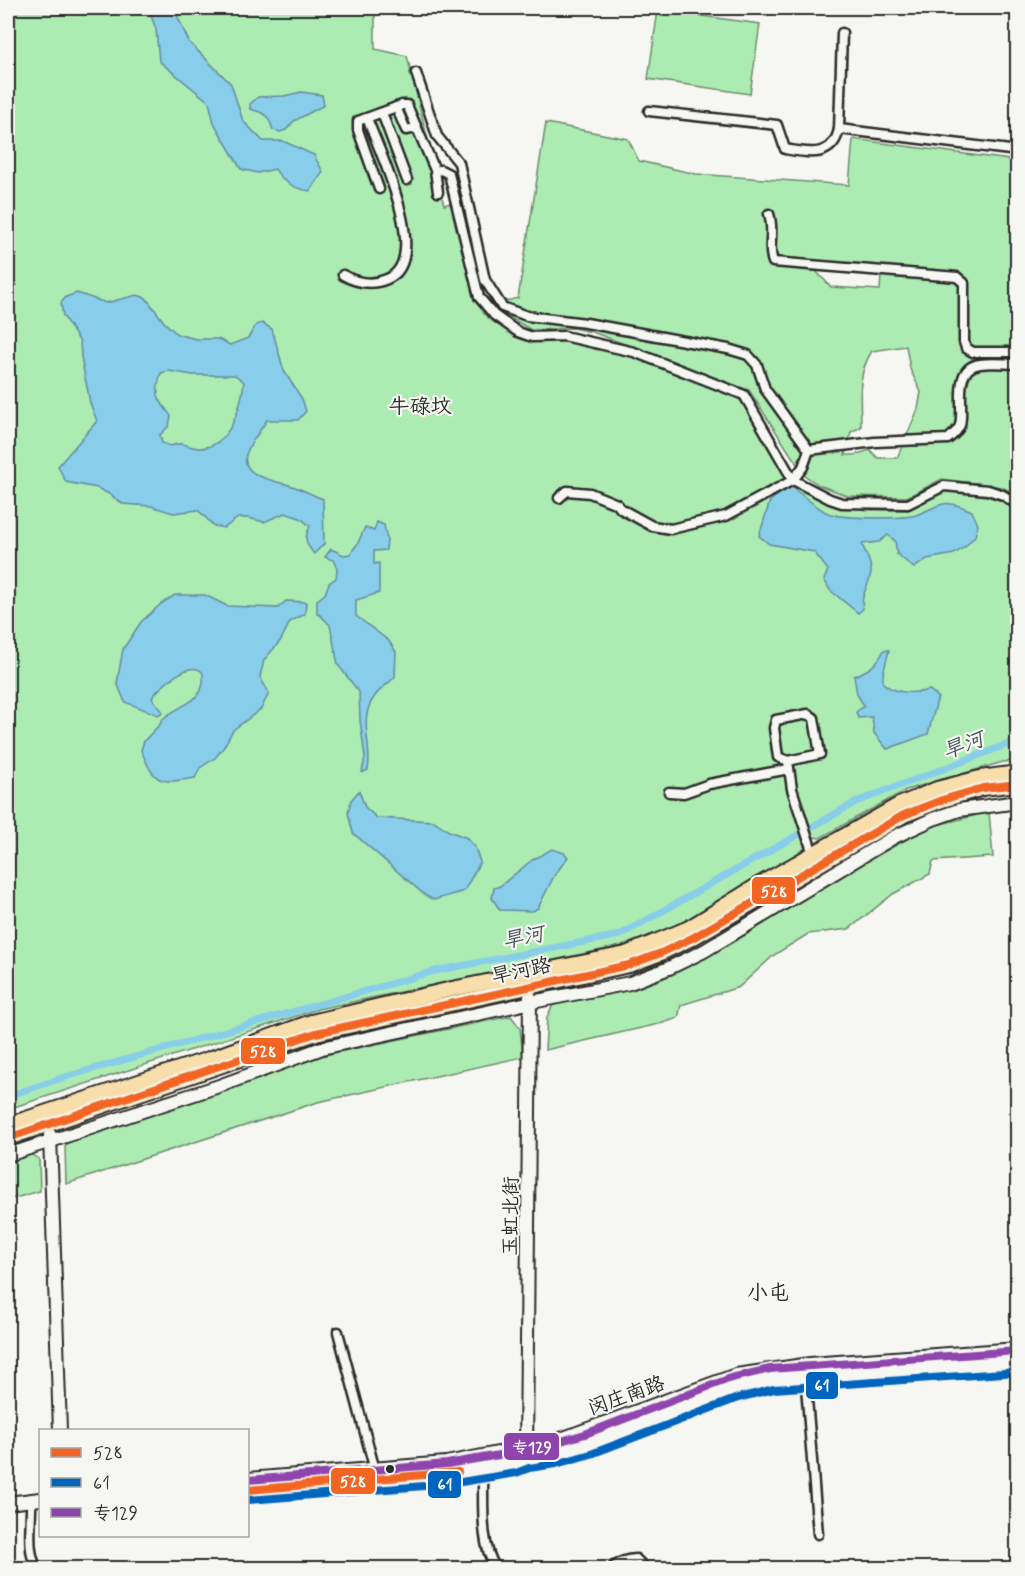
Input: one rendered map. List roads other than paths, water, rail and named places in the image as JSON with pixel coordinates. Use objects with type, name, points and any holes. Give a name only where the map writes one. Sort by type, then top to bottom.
[{"type":"main road","name":"旱河路","points":[[611,964],[689,928],[812,850],[897,806],[937,789],[980,778],[1017,773]]},
{"type":"main road","name":"旱河路","points":[[8,1125],[101,1101],[316,1034],[527,981],[661,953],[694,937],[904,815],[942,800],[983,788],[1017,784]]},
{"type":"main road","name":"旱河路","points":[[8,1138],[48,1125],[101,1101]]},
{"type":"street","points":[[649,111],[777,126],[785,149],[816,153],[829,147],[839,129],[842,33]]},
{"type":"street","points":[[416,73],[437,136],[459,163],[485,280],[502,307],[527,316],[586,323],[728,349],[748,356],[757,365],[765,389],[809,450]]},
{"type":"street","points":[[379,189],[358,130],[358,121],[407,105],[435,170],[438,192]]},
{"type":"street","points":[[382,113],[407,180]]},
{"type":"street","points":[[343,276],[356,282],[375,283],[390,278],[400,270],[405,258],[404,222],[368,118]]},
{"type":"street","points":[[839,129],[1017,151]]},
{"type":"street","points":[[441,170],[449,174],[479,297],[494,315],[519,332],[532,337],[564,336],[634,352],[744,395],[793,480],[830,499],[842,502],[908,504],[944,486],[988,490],[1003,495],[1017,505]]},
{"type":"street","points":[[769,214],[773,225],[770,255],[772,262],[957,277],[964,283],[964,342],[966,348],[973,352],[1017,352]]},
{"type":"street","points":[[809,450],[875,442],[948,439],[961,424],[960,384],[968,372],[977,364],[1017,364]]},
{"type":"street","points":[[559,498],[567,491],[590,493],[617,504],[621,509],[652,526],[671,529],[726,516],[793,480],[803,467],[809,450]]},
{"type":"street","points":[[669,792],[684,793],[708,784],[789,765],[820,754],[814,718],[808,714],[776,720],[774,728],[778,757],[789,765],[792,789],[812,850]]},
{"type":"street","name":"旱河路","points":[[8,1155],[222,1085],[322,1048],[630,983],[704,951],[894,837],[958,810],[1017,802]]},
{"type":"street","name":"玉虹北街","points":[[526,1453],[532,1002],[527,981]]},
{"type":"street","points":[[48,1125],[52,1141],[60,1429]]},
{"type":"street","points":[[338,1332],[376,1474]]},
{"type":"street","name":"闵庄南路","points":[[249,1490],[526,1453],[736,1375],[1017,1349]]},
{"type":"street","name":"闵庄南路","points":[[804,1370],[1017,1361]]},
{"type":"street","points":[[804,1370],[818,1534]]},
{"type":"street","name":"闵庄南路","points":[[249,1479],[448,1474],[514,1463],[526,1453]]},
{"type":"street","points":[[483,1468],[486,1543],[489,1559],[496,1569]]},
{"type":"street","points":[[8,1503],[37,1505]]},
{"type":"street","points":[[8,1511],[37,1505]]},
{"type":"street","points":[[37,1505],[31,1552],[37,1569]]},
{"type":"street","points":[[612,1569],[622,1561],[629,1559],[636,1559],[645,1569]]},
{"type":"water","points":[[148,8],[174,8],[189,42],[231,84],[243,121],[263,141],[283,141],[314,155],[323,172],[310,191],[290,184],[275,169],[258,173],[241,169],[214,123],[209,102],[159,61],[156,29]]},
{"type":"water","points":[[301,92],[322,95],[324,105],[294,121],[286,130],[280,132],[273,130],[265,115],[250,109],[250,104],[258,97],[284,96]]},
{"type":"water","points":[[77,293],[106,303],[137,295],[146,298],[164,322],[177,334],[196,339],[218,339],[230,345],[248,338],[256,325],[262,323],[272,329],[284,371],[302,399],[306,411],[298,420],[267,420],[249,448],[245,460],[248,467],[260,476],[323,499],[324,544],[314,554],[306,540],[310,526],[300,518],[285,513],[264,522],[238,518],[224,528],[214,526],[198,510],[173,513],[151,506],[123,504],[97,488],[66,482],[58,466],[97,421],[90,403],[80,342],[63,316],[61,303],[66,297]],"holes":[[[169,371],[193,375],[235,375],[244,382],[237,414],[226,434],[210,446],[199,448],[183,444],[171,446],[162,443],[160,435],[169,426],[171,416],[158,396],[161,373]]]},
{"type":"water","points":[[790,486],[818,507],[835,515],[871,518],[909,516],[948,503],[972,511],[978,525],[975,536],[965,547],[954,554],[927,559],[914,568],[897,554],[895,541],[888,535],[879,542],[862,544],[871,572],[864,594],[863,609],[858,613],[830,590],[824,580],[828,570],[814,552],[769,544],[759,536],[770,501]]},
{"type":"water","points":[[377,522],[384,525],[387,539],[386,550],[374,551],[374,564],[379,563],[379,593],[356,600],[356,616],[389,641],[396,652],[395,677],[377,693],[370,705],[366,723],[369,751],[368,770],[362,773],[365,757],[359,692],[338,665],[330,625],[317,614],[317,600],[325,594],[329,583],[336,578],[337,569],[333,560],[325,557],[331,549],[344,555],[350,554],[365,527],[374,531]]},
{"type":"water","points":[[175,595],[205,595],[227,606],[278,608],[286,601],[306,602],[305,614],[290,622],[281,640],[264,660],[260,677],[269,693],[261,709],[233,730],[223,748],[215,758],[200,768],[195,778],[166,781],[150,770],[141,750],[144,741],[166,716],[198,695],[203,673],[197,669],[190,669],[175,676],[161,688],[152,698],[163,712],[158,715],[125,702],[117,683],[123,649],[141,622],[162,603]]},
{"type":"water","points":[[884,650],[889,650],[883,683],[888,687],[905,692],[930,690],[938,697],[928,734],[887,749],[874,733],[872,717],[858,718],[856,712],[864,706],[857,694],[854,676],[872,666]]},
{"type":"water","points":[[359,791],[365,807],[377,818],[434,821],[449,831],[467,838],[475,847],[480,862],[464,891],[434,900],[426,896],[353,833],[348,813],[351,800]]},
{"type":"water","points":[[552,849],[568,857],[554,876],[538,908],[533,911],[500,910],[492,898],[494,888],[500,886],[532,860]]},
{"type":"waterway","name":"旱河","points":[[8,1096],[65,1077],[435,971],[620,935],[856,802],[1011,743],[1018,743]]},
{"type":"district","name":"牛碌坟","points":[[420,406]]},
{"type":"district","name":"小屯","points":[[768,1293]]}]
